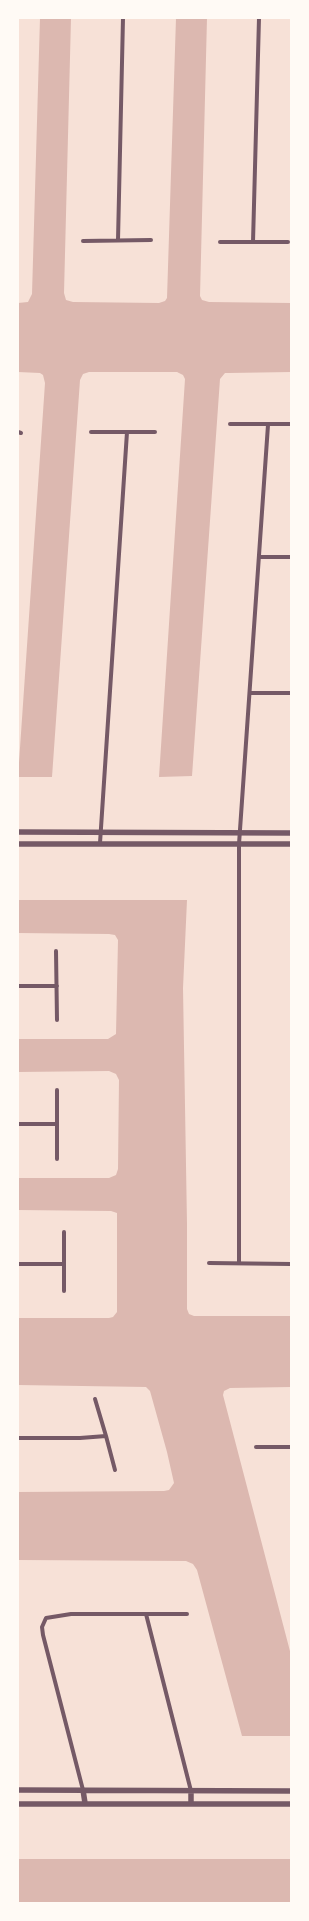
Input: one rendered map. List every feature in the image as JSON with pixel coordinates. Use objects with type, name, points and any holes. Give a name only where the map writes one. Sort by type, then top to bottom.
[{"type":"street","points":[[118,240],[123,18]]},
{"type":"street","points":[[253,242],[259,18]]},
{"type":"street","points":[[83,241],[151,240]]},
{"type":"street","points":[[220,242],[288,242]]},
{"type":"street","points":[[230,424],[291,424]]},
{"type":"street","points":[[239,1263],[239,844],[268,425]]},
{"type":"street","points":[[92,432],[155,432]]},
{"type":"street","points":[[100,843],[104,761],[127,432]]},
{"type":"street","points":[[259,557],[291,557]]},
{"type":"street","points":[[250,693],[291,693]]},
{"type":"street","points":[[18,832],[291,832]]},
{"type":"street","points":[[18,844],[291,844]]},
{"type":"street","points":[[56,951],[57,1020]]},
{"type":"street","points":[[18,986],[57,986]]},
{"type":"street","points":[[57,1090],[57,1159]]},
{"type":"street","points":[[18,1124],[57,1124]]},
{"type":"street","points":[[64,1232],[64,1291]]},
{"type":"street","points":[[209,1263],[291,1264]]},
{"type":"street","points":[[18,1264],[64,1264]]},
{"type":"street","points":[[95,1399],[115,1470]]},
{"type":"street","points":[[18,1438],[80,1438],[106,1436]]},
{"type":"street","points":[[256,1447],[291,1447]]},
{"type":"street","points":[[85,1803],[83,1790],[43,1635],[42,1627],[46,1618],[71,1614],[187,1614]]},
{"type":"street","points":[[146,1614],[191,1791],[191,1804]]},
{"type":"street","points":[[18,1790],[291,1791]]},
{"type":"street","points":[[18,1804],[291,1804]]},
{"type":"shaded area","points":[[40,18],[71,18],[64,293],[66,300],[73,302],[159,303],[165,301],[167,298],[176,18],[207,18],[200,296],[202,300],[209,302],[291,303],[291,372],[225,373],[220,379],[192,776],[159,777],[185,379],[183,375],[177,372],[89,372],[83,374],[80,380],[52,777],[18,777],[45,383],[43,375],[40,373],[18,372],[18,303],[28,302],[32,294]]},
{"type":"shaded area","points":[[18,900],[187,900],[183,988],[187,1309],[189,1314],[194,1316],[291,1316],[291,1387],[230,1388],[224,1391],[223,1395],[291,1655],[291,1736],[242,1736],[197,1570],[193,1564],[186,1561],[18,1560],[18,1492],[164,1491],[169,1490],[174,1483],[150,1391],[146,1387],[18,1385],[18,1318],[109,1318],[113,1317],[117,1312],[117,1213],[111,1211],[18,1210],[18,1178],[109,1178],[116,1175],[118,1169],[119,1080],[116,1074],[109,1071],[18,1072],[18,1039],[108,1039],[116,1034],[118,940],[115,935],[109,934],[18,933]]},
{"type":"shaded area","points":[[18,1859],[291,1859],[291,1903],[18,1903]]}]
